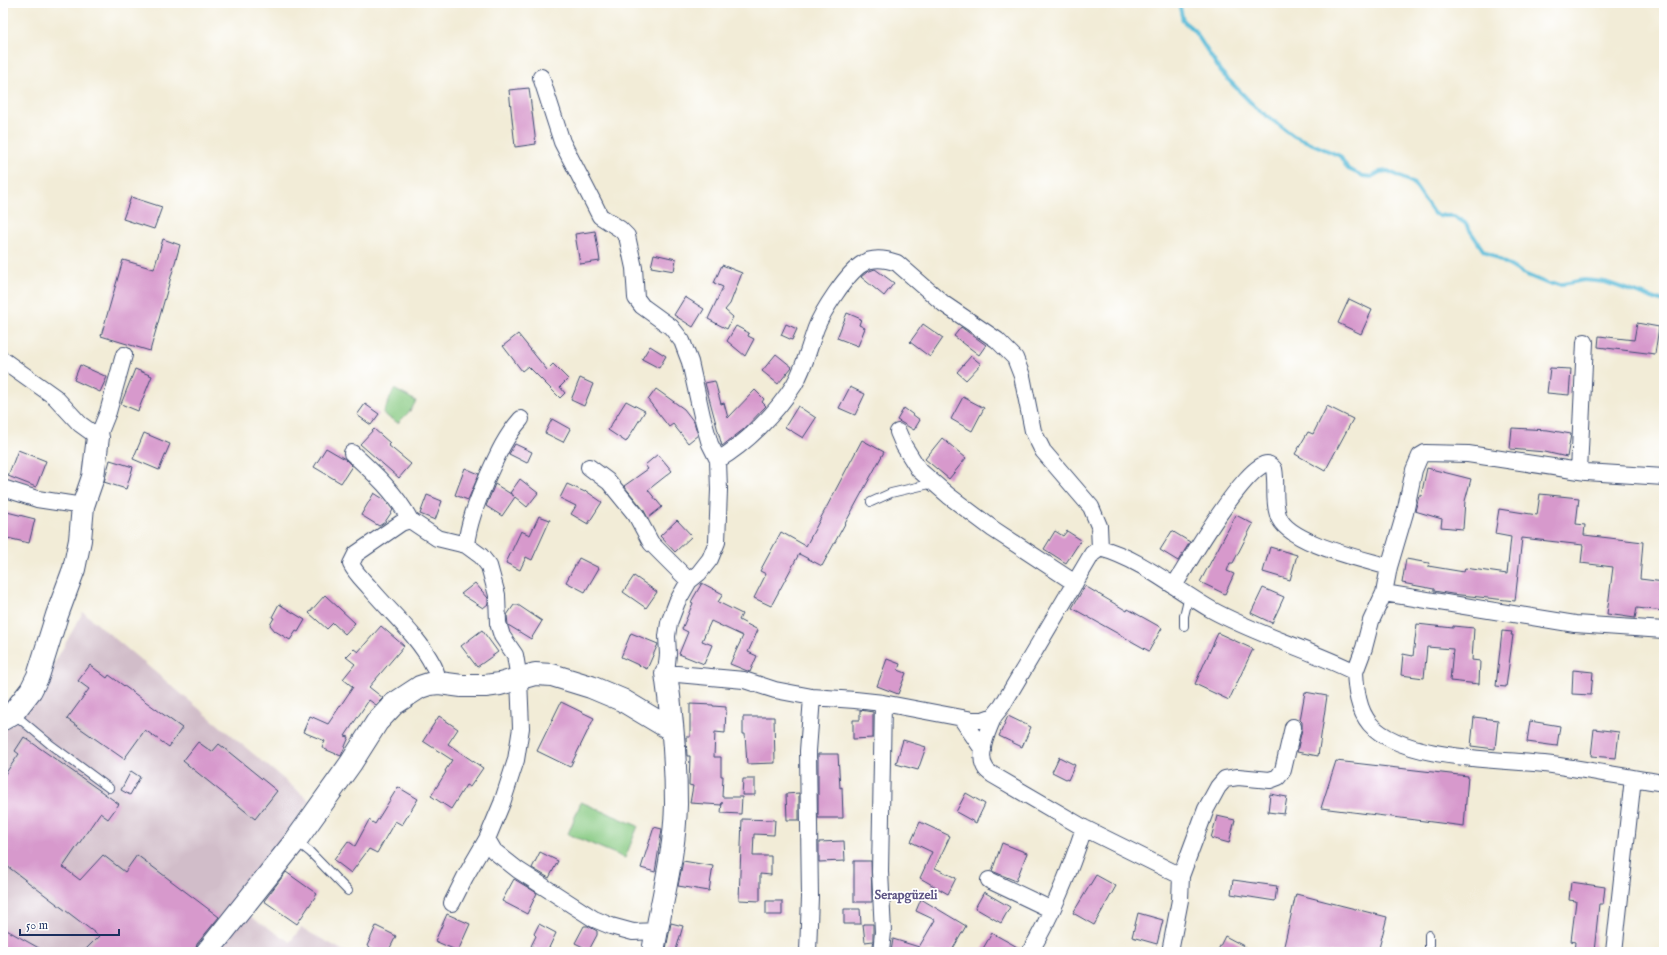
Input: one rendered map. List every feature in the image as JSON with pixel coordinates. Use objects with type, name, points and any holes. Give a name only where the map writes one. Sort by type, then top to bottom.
[{"type":"street","points":[[488,839],[494,851],[518,870],[594,919],[611,926],[633,932],[655,942],[672,845],[676,804],[672,730],[666,673],[668,654],[667,636],[669,623],[676,602],[689,581],[710,559],[717,542],[719,490],[718,460],[710,444],[702,416],[690,362],[682,341],[671,326],[648,310],[636,298],[634,268],[627,236],[620,229],[600,216],[562,142],[541,77]]},
{"type":"street","points":[[718,460],[743,443],[756,431],[794,385],[809,354],[816,327],[826,307],[847,278],[862,263],[879,259],[888,260],[897,264],[944,304],[997,340],[1016,358],[1022,376],[1033,431],[1043,451],[1091,507],[1099,526],[1100,548]]},
{"type":"street","points":[[1579,472],[1585,342]]},
{"type":"street","points":[[8,716],[31,690],[38,676],[57,615],[74,569],[80,540],[83,506],[93,477],[98,438],[124,355]]},
{"type":"street","points":[[3,360],[55,398],[80,424],[98,438]]},
{"type":"street","points":[[466,545],[468,527],[474,509],[500,449],[521,419]]},
{"type":"street","points":[[898,432],[904,446],[919,470],[993,529],[1075,582]]},
{"type":"street","points":[[1664,477],[1579,472],[1468,454],[1425,452],[1420,456],[1414,470],[1405,513],[1389,567],[1384,593],[1372,621],[1364,648],[1354,672],[1358,700],[1363,715],[1370,724],[1386,737],[1401,745],[1461,756],[1545,764],[1664,783]]},
{"type":"street","points":[[352,453],[385,485],[401,504],[410,520],[437,538],[466,545],[482,556],[489,566],[497,595],[498,623],[502,636],[515,655],[519,679],[521,728],[516,760],[488,839],[465,877],[452,903]]},
{"type":"street","points":[[1174,586],[1225,506],[1244,481],[1260,467],[1266,464],[1271,465],[1274,469],[1275,502],[1278,516],[1284,528],[1317,545],[1389,567]]},
{"type":"street","points":[[589,467],[609,482],[636,515],[651,543],[689,581]]},
{"type":"street","points":[[3,488],[37,500],[83,506]]},
{"type":"street","points":[[410,520],[401,522],[356,554],[351,564],[355,573],[407,629],[426,653],[434,666],[438,682]]},
{"type":"street","points":[[1100,548],[1092,554],[994,716],[983,750],[982,758],[985,768],[993,775],[1084,828],[1181,876]]},
{"type":"street","points":[[1100,548],[1114,552],[1135,562],[1211,610],[1252,630],[1354,672]]},
{"type":"street","points":[[1384,593],[1575,624],[1664,630]]},
{"type":"street","points":[[666,673],[744,680],[775,690],[812,698],[855,700],[961,718],[983,720],[994,716]]},
{"type":"street","points":[[207,952],[296,840],[351,763],[377,722],[394,704],[420,687],[438,682],[462,686],[484,686],[519,679],[535,674],[552,675],[590,687],[622,700],[672,730]]},
{"type":"street","points":[[808,952],[810,897],[808,751],[812,698]]},
{"type":"street","points":[[881,952],[883,932],[880,872],[883,704]]},
{"type":"street","points":[[961,718],[983,750]]},
{"type":"street","points":[[1170,952],[1180,900],[1181,876],[1206,809],[1218,787],[1225,779],[1238,777],[1270,780],[1278,777],[1283,770],[1293,727]]},
{"type":"street","points":[[1614,952],[1633,778]]},
{"type":"street","points":[[1030,952],[1052,910],[1073,863],[1084,828]]},
{"type":"street","points":[[989,880],[1052,910]]},
{"type":"lane","points":[[871,502],[891,493],[934,482]]},
{"type":"lane","points":[[1184,626],[1184,616],[1189,595]]},
{"type":"lane","points":[[8,716],[51,745],[109,788]]},
{"type":"lane","points":[[296,840],[310,852],[348,891]]},
{"type":"lane","points":[[1429,935],[1429,952]]},
{"type":"shaded area","points":[[83,612],[310,801],[234,906],[290,942],[301,928],[346,952],[3,952],[3,725],[28,710]]},
{"type":"green space","points":[[394,389],[416,401],[411,410],[398,423],[383,414]]},
{"type":"green space","points":[[581,802],[638,826],[625,858],[568,834]]},
{"type":"building","points":[[529,88],[536,144],[515,147],[509,90]]},
{"type":"building","points":[[131,197],[162,207],[154,229],[123,219]]},
{"type":"building","points":[[595,231],[600,261],[580,264],[575,234]]},
{"type":"building","points":[[163,239],[180,245],[150,351],[101,336],[123,260],[154,269]]},
{"type":"building","points":[[654,254],[676,259],[674,271],[651,267]]},
{"type":"building","points":[[722,265],[742,273],[730,304],[725,310],[733,317],[727,329],[708,319],[723,287],[714,283]]},
{"type":"building","points":[[875,269],[894,283],[884,296],[861,277],[867,272]]},
{"type":"building","points":[[685,297],[704,309],[693,327],[674,315]]},
{"type":"building","points":[[1349,299],[1372,310],[1361,334],[1338,323]]},
{"type":"building","points":[[847,313],[861,319],[859,325],[865,328],[858,346],[837,338]]},
{"type":"building","points":[[1637,323],[1659,327],[1655,354],[1598,347],[1599,336],[1634,340]]},
{"type":"building","points":[[786,324],[797,329],[792,340],[781,335]]},
{"type":"building","points":[[923,324],[943,338],[930,357],[910,342]]},
{"type":"building","points":[[736,326],[749,333],[748,336],[754,339],[745,356],[727,341]]},
{"type":"building","points":[[961,327],[986,345],[979,355],[954,336]]},
{"type":"building","points":[[518,334],[547,370],[553,364],[568,379],[560,387],[565,393],[560,398],[528,366],[522,371],[503,346]]},
{"type":"building","points":[[650,346],[666,356],[659,368],[642,359]]},
{"type":"building","points":[[776,354],[792,367],[778,384],[762,371]]},
{"type":"building","points":[[971,356],[981,364],[966,380],[957,372]]},
{"type":"building","points":[[80,365],[107,377],[100,392],[74,380]]},
{"type":"building","points":[[1550,368],[1571,369],[1569,395],[1547,393]]},
{"type":"building","points":[[135,369],[152,376],[138,411],[121,404]]},
{"type":"building","points":[[580,378],[593,384],[584,406],[571,400]]},
{"type":"building","points":[[715,381],[721,404],[724,403],[728,418],[755,390],[764,399],[762,402],[766,406],[744,429],[722,446],[705,383]]},
{"type":"building","points":[[850,387],[865,394],[855,415],[839,408]]},
{"type":"building","points":[[656,389],[684,409],[694,422],[698,435],[688,443],[673,424],[669,427],[648,400]]},
{"type":"building","points":[[963,397],[984,408],[972,431],[951,419]]},
{"type":"building","points":[[626,401],[645,411],[626,442],[608,430]]},
{"type":"building","points":[[365,404],[379,414],[371,425],[357,415]]},
{"type":"building","points":[[798,406],[816,418],[803,438],[785,427]]},
{"type":"building","points":[[1327,406],[1353,419],[1325,471],[1295,454],[1308,432],[1313,434]]},
{"type":"building","points":[[904,408],[920,420],[914,430],[897,420]]},
{"type":"building","points":[[552,419],[570,429],[563,442],[545,433]]},
{"type":"building","points":[[1512,428],[1548,430],[1571,434],[1567,457],[1545,452],[1510,449]]},
{"type":"building","points":[[374,429],[390,443],[388,445],[411,464],[399,478],[360,444]]},
{"type":"building","points":[[144,433],[170,444],[159,470],[133,459]]},
{"type":"building","points":[[942,438],[966,458],[949,479],[925,459]]},
{"type":"building","points":[[862,440],[884,452],[822,566],[799,554],[771,606],[754,598],[766,574],[760,571],[781,532],[806,546]]},
{"type":"building","points":[[515,444],[532,452],[527,463],[509,454]]},
{"type":"building","points":[[326,448],[345,459],[352,466],[341,483],[314,467]]},
{"type":"building","points":[[18,450],[46,461],[36,487],[8,476]]},
{"type":"building","points":[[658,454],[672,471],[648,490],[662,507],[648,518],[643,509],[624,486],[648,469],[645,465]]},
{"type":"building","points":[[110,460],[133,467],[126,489],[104,482]]},
{"type":"building","points":[[465,468],[479,474],[468,500],[455,495]]},
{"type":"building","points":[[1427,468],[1471,479],[1465,501],[1463,529],[1441,527],[1442,519],[1415,511],[1419,496],[1421,496]]},
{"type":"building","points":[[520,479],[538,493],[527,507],[515,497],[502,516],[486,506],[495,484],[514,496],[510,493]]},
{"type":"building","points":[[567,484],[585,492],[586,491],[602,502],[588,524],[571,514],[576,506],[560,498]]},
{"type":"building","points":[[374,493],[385,500],[393,510],[385,522],[379,526],[361,515]]},
{"type":"building","points":[[1540,494],[1579,498],[1576,524],[1585,525],[1584,535],[1643,542],[1640,579],[1664,582],[1664,611],[1637,608],[1635,618],[1607,614],[1613,567],[1581,563],[1583,545],[1522,538],[1515,601],[1452,594],[1402,583],[1406,559],[1429,563],[1428,566],[1464,572],[1465,568],[1507,574],[1511,537],[1495,534],[1499,509],[1537,515]]},
{"type":"building","points":[[427,495],[442,501],[435,520],[420,514]]},
{"type":"building","points":[[3,511],[35,519],[29,543],[3,537]]},
{"type":"building","points":[[1236,515],[1253,524],[1233,563],[1230,563],[1227,571],[1234,574],[1225,594],[1200,582]]},
{"type":"building","points":[[539,516],[550,520],[532,560],[526,557],[520,570],[506,563],[521,531],[530,535]]},
{"type":"building","points":[[677,520],[692,536],[675,552],[660,536]]},
{"type":"building","points":[[1055,531],[1063,536],[1067,531],[1081,540],[1066,563],[1044,549]]},
{"type":"building","points":[[1172,531],[1190,542],[1178,561],[1160,550]]},
{"type":"building","points":[[1270,547],[1297,555],[1290,580],[1263,572]]},
{"type":"building","points":[[579,558],[599,568],[585,592],[566,582]]},
{"type":"building","points":[[634,576],[657,592],[646,608],[623,592]]},
{"type":"building","points":[[475,583],[488,598],[488,604],[483,608],[461,594]]},
{"type":"building","points":[[702,583],[723,594],[718,602],[742,614],[739,620],[758,630],[748,652],[757,656],[750,672],[730,664],[743,636],[711,621],[702,641],[712,645],[704,664],[679,654],[688,632],[682,629],[693,603],[691,602]]},
{"type":"building","points":[[1085,586],[1127,611],[1128,609],[1162,628],[1149,651],[1072,608]]},
{"type":"building","points":[[1263,588],[1284,597],[1272,623],[1251,613]]},
{"type":"building","points":[[325,595],[355,623],[345,634],[333,623],[327,629],[309,613]]},
{"type":"building","points":[[279,604],[305,620],[298,632],[296,631],[290,640],[275,631],[270,625],[274,618],[272,617]]},
{"type":"building","points":[[514,605],[518,605],[542,621],[531,639],[508,625],[507,615]]},
{"type":"building","points":[[1417,624],[1453,628],[1453,626],[1474,628],[1472,660],[1480,661],[1479,684],[1450,681],[1453,649],[1427,647],[1424,678],[1401,675],[1403,654],[1413,656]]},
{"type":"building","points":[[381,626],[404,646],[369,687],[383,698],[376,705],[369,700],[345,736],[349,737],[341,756],[322,748],[325,741],[303,732],[310,716],[328,724],[353,687],[343,679],[355,664],[346,657],[354,649],[358,652]]},
{"type":"building","points":[[482,630],[498,652],[477,667],[461,646]]},
{"type":"building","points":[[1502,631],[1512,632],[1511,635],[1513,635],[1506,687],[1496,686]]},
{"type":"building","points":[[631,633],[658,644],[647,669],[621,657]]},
{"type":"building","points":[[1218,633],[1253,649],[1229,700],[1195,684]]},
{"type":"building","points":[[887,659],[900,664],[898,670],[906,673],[898,694],[877,686]]},
{"type":"building","points":[[90,665],[107,678],[109,675],[182,728],[169,747],[145,730],[124,759],[67,719],[89,689],[78,681]]},
{"type":"building","points":[[1573,670],[1593,672],[1591,695],[1572,694]]},
{"type":"building","points":[[1305,692],[1327,696],[1318,756],[1297,752],[1302,729],[1302,722],[1300,720]]},
{"type":"building","points":[[561,702],[594,718],[570,767],[537,751]]},
{"type":"building","points":[[690,704],[726,707],[725,733],[715,732],[714,757],[721,757],[721,776],[723,776],[722,797],[742,797],[741,814],[721,813],[722,805],[690,803],[693,786],[689,785],[690,756],[687,756],[686,737],[690,737]]},
{"type":"building","points":[[860,710],[873,712],[873,738],[853,739],[853,720],[860,720]]},
{"type":"building","points":[[439,716],[458,729],[448,744],[483,768],[470,787],[466,785],[451,809],[431,796],[452,760],[423,741]]},
{"type":"building","points":[[1008,716],[1031,727],[1022,747],[999,736]]},
{"type":"building","points":[[743,717],[774,717],[775,763],[747,764],[745,734],[743,734]]},
{"type":"building","points":[[1474,717],[1498,720],[1495,749],[1471,746]]},
{"type":"building","points":[[1530,721],[1560,726],[1557,746],[1527,742]]},
{"type":"building","points":[[1594,729],[1619,732],[1616,758],[1591,756]]},
{"type":"building","points":[[24,737],[119,804],[108,819],[100,813],[63,867],[80,880],[103,855],[125,872],[137,855],[219,917],[197,944],[195,952],[83,952],[99,936],[3,863],[3,777],[19,754],[15,751]]},
{"type":"building","points":[[903,740],[926,747],[918,770],[896,764]]},
{"type":"building","points":[[198,742],[212,752],[219,744],[277,791],[255,819],[183,761]]},
{"type":"building","points":[[818,754],[838,754],[840,788],[842,787],[843,818],[818,818]]},
{"type":"building","points":[[1059,757],[1075,765],[1068,780],[1052,772]]},
{"type":"building","points":[[1336,761],[1468,776],[1464,826],[1321,808]]},
{"type":"building","points":[[131,771],[140,777],[130,795],[121,790]]},
{"type":"building","points":[[743,779],[755,779],[755,795],[742,795]]},
{"type":"building","points":[[398,787],[418,799],[402,825],[395,821],[377,853],[369,849],[351,873],[334,860],[348,841],[355,846],[369,820],[375,824]]},
{"type":"building","points":[[799,793],[799,820],[787,820],[786,794]]},
{"type":"building","points":[[966,793],[985,804],[976,823],[956,812]]},
{"type":"building","points":[[1270,794],[1287,797],[1284,814],[1268,812]]},
{"type":"building","points":[[1217,816],[1235,820],[1229,843],[1211,838]]},
{"type":"building","points":[[742,819],[775,820],[774,835],[754,834],[753,856],[771,856],[771,875],[760,874],[760,901],[739,900]]},
{"type":"building","points":[[920,822],[950,836],[935,868],[956,878],[948,894],[920,878],[932,852],[911,842]]},
{"type":"building","points":[[654,827],[662,829],[655,872],[641,868]]},
{"type":"building","points":[[844,841],[845,861],[819,862],[819,842]]},
{"type":"building","points":[[1002,843],[1027,853],[1016,881],[992,871]]},
{"type":"building","points":[[540,852],[558,861],[549,878],[532,868]]},
{"type":"building","points":[[683,861],[713,866],[709,891],[678,886]]},
{"type":"building","points":[[854,861],[871,861],[872,902],[854,902]]},
{"type":"building","points":[[286,872],[317,894],[297,924],[264,901]]},
{"type":"building","points":[[1096,875],[1116,886],[1094,925],[1073,913]]},
{"type":"building","points":[[514,879],[537,893],[527,914],[502,901]]},
{"type":"building","points":[[1233,880],[1277,886],[1275,901],[1231,894]]},
{"type":"building","points":[[1571,882],[1605,887],[1603,904],[1599,904],[1594,952],[1574,952],[1575,942],[1571,941],[1576,901],[1569,900]]},
{"type":"building","points":[[984,892],[1010,907],[1001,923],[975,908]]},
{"type":"building","points":[[1296,894],[1387,917],[1378,952],[1291,952],[1283,950]]},
{"type":"building","points":[[921,899],[966,926],[951,952],[891,952],[893,939],[919,947],[935,920],[916,911]]},
{"type":"building","points":[[766,901],[782,901],[782,915],[766,915]]},
{"type":"building","points":[[844,909],[860,909],[861,924],[844,924]]},
{"type":"building","points":[[1138,913],[1163,920],[1157,944],[1132,937]]},
{"type":"building","points":[[447,914],[470,924],[458,951],[435,941]]},
{"type":"building","points":[[671,923],[683,926],[676,950],[666,949]]},
{"type":"building","points":[[539,924],[556,933],[547,952],[543,952],[531,946],[536,936],[534,934]]},
{"type":"building","points":[[863,924],[873,924],[873,941],[865,942]]},
{"type":"building","points":[[376,926],[396,936],[388,952],[379,952],[367,946]]},
{"type":"building","points":[[584,926],[588,926],[597,931],[597,935],[589,950],[575,943]]},
{"type":"building","points":[[3,928],[46,952],[3,952]]},
{"type":"building","points":[[992,933],[1021,949],[1021,952],[981,952]]},
{"type":"building","points":[[1225,936],[1255,952],[1217,952]]},
{"type":"waterway","points":[[1179,3],[1183,21],[1194,30],[1221,72],[1256,108],[1294,136],[1340,156],[1348,169],[1363,176],[1371,177],[1380,172],[1388,171],[1413,183],[1434,214],[1454,216],[1465,223],[1483,250],[1522,273],[1548,284],[1563,284],[1584,280],[1605,282],[1664,302]]},
{"type":"district","name":"Serapgüzeli","points":[[906,894]]}]
